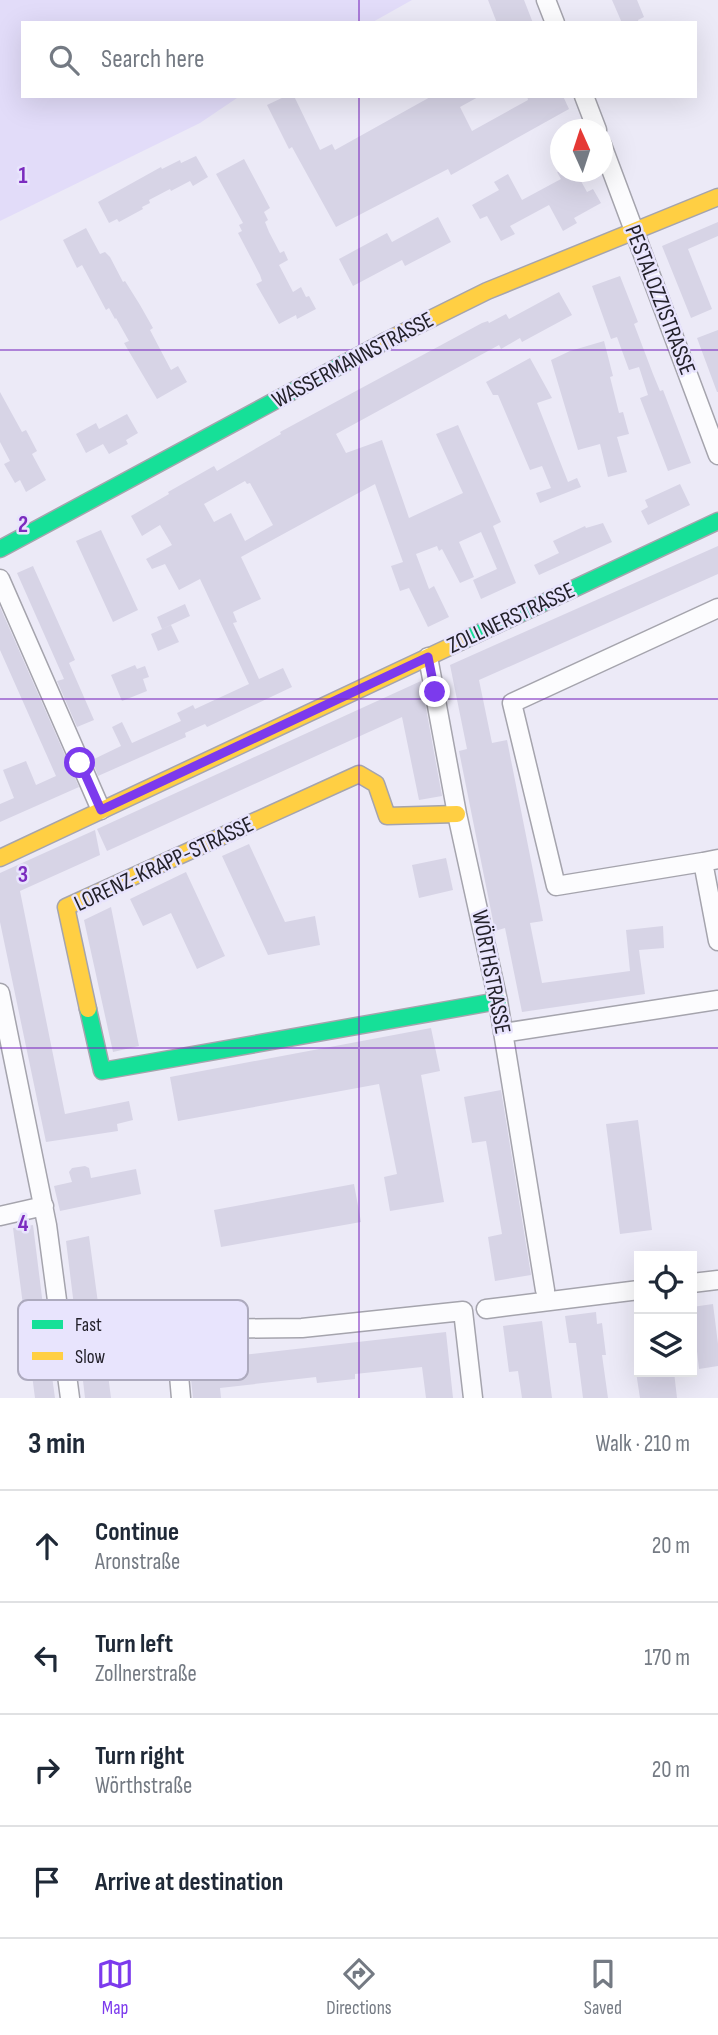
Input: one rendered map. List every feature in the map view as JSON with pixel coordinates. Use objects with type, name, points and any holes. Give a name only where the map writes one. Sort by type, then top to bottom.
[{"type":"street","points":[[546,0],[554,21]]},
{"type":"street","points":[[585,98],[593,119]]},
{"type":"street","name":"PESTALOZZISTRASSE","points":[[613,172],[718,454]]},
{"type":"street","name":"WASSERMANNSTRASSE","points":[[0,549],[425,320],[487,291],[718,197]]},
{"type":"street","name":"ZOLLNERSTRASSE","points":[[0,858],[718,521]]},
{"type":"street","points":[[0,579],[101,810]]},
{"type":"street","points":[[718,608],[512,703],[556,886],[711,861],[718,941]]},
{"type":"street","name":"WÖRTHSTRASSE","points":[[428,657],[457,814],[498,1001],[545,1290]]},
{"type":"street","name":"LORENZ-KRAPP-STRASSE","points":[[457,814],[387,816],[376,784],[359,774],[66,907],[102,1071],[498,1001]]},
{"type":"street","points":[[0,993],[44,1206],[57,1300]]},
{"type":"street","points":[[503,1033],[718,1000]]},
{"type":"street","points":[[0,1216],[44,1206]]},
{"type":"street","points":[[697,1282],[718,1280]]},
{"type":"street","points":[[486,1309],[634,1291]]},
{"type":"street","points":[[248,1328],[302,1328],[463,1311],[473,1398]]},
{"type":"street","points":[[68,1380],[70,1398]]},
{"type":"street","points":[[179,1380],[181,1398]]},
{"type":"shaded area","points":[[0,0],[412,0],[375,21],[21,21],[21,98],[237,98],[200,123],[0,221]]},
{"type":"building","points":[[488,0],[524,0],[532,21],[496,21]]},
{"type":"building","points":[[612,0],[637,0],[644,17],[638,21],[621,21]]},
{"type":"building","points":[[282,98],[295,98],[320,150],[332,144],[335,150],[428,98],[476,98],[460,107],[472,131],[528,98],[564,98],[569,109],[451,175],[448,169],[336,227],[292,147],[289,149],[267,105]]},
{"type":"building","points":[[196,156],[208,177],[193,186],[190,181],[171,191],[170,189],[149,200],[150,203],[142,207],[143,209],[119,222],[117,219],[109,223],[98,202],[161,167],[162,169]]},
{"type":"building","points":[[244,159],[270,208],[264,212],[269,232],[280,253],[284,251],[288,260],[279,265],[293,292],[301,287],[316,309],[297,319],[296,315],[279,324],[256,284],[262,281],[260,275],[238,233],[242,231],[239,225],[243,223],[216,174]]},
{"type":"building","points":[[508,174],[522,200],[555,182],[582,182],[587,192],[593,189],[601,203],[574,218],[577,223],[563,231],[549,205],[510,226],[515,234],[501,241],[487,216],[480,219],[472,205],[499,190],[494,182]]},
{"type":"building","points":[[438,217],[451,242],[405,266],[402,260],[353,286],[339,259],[387,233],[392,242]]},
{"type":"building","points":[[718,222],[718,236],[688,249],[712,309],[691,318],[662,246]]},
{"type":"building","points":[[86,228],[100,254],[105,252],[110,257],[123,282],[125,281],[140,305],[171,370],[178,366],[187,382],[157,399],[124,343],[129,341],[116,318],[109,308],[106,310],[82,265],[77,268],[63,240]]},
{"type":"building","points":[[620,276],[638,322],[634,324],[691,463],[668,471],[640,398],[648,395],[639,367],[629,370],[617,337],[611,339],[592,286]]},
{"type":"building","points":[[559,292],[572,315],[522,342],[520,338],[501,349],[499,345],[336,434],[346,453],[382,440],[409,518],[463,493],[436,434],[458,425],[501,522],[493,526],[516,583],[481,599],[473,580],[497,569],[481,532],[459,542],[474,577],[460,583],[442,549],[439,551],[437,546],[416,554],[429,589],[434,586],[449,617],[428,627],[409,588],[400,591],[391,566],[403,562],[375,484],[241,557],[261,599],[233,612],[237,622],[233,623],[259,679],[283,668],[292,687],[207,727],[205,724],[185,733],[186,737],[98,776],[92,760],[121,746],[112,727],[122,722],[132,743],[181,721],[177,713],[193,705],[195,709],[249,684],[200,579],[179,590],[165,564],[152,569],[146,559],[172,545],[160,525],[142,536],[131,516],[214,466],[217,471],[281,434],[280,432],[482,323],[489,323],[506,314],[509,319]],"holes":[[[245,481],[250,483],[273,525],[245,541],[231,513],[214,522],[204,504]]]},
{"type":"building","points":[[718,330],[718,392],[717,392],[697,338]]},
{"type":"building","points":[[604,341],[619,413],[623,412],[629,434],[617,437],[627,472],[608,477],[600,444],[578,450],[551,360]]},
{"type":"building","points":[[530,358],[552,398],[537,403],[568,482],[577,478],[581,487],[540,503],[536,493],[551,488],[542,466],[530,470],[498,395],[493,395],[486,382]]},
{"type":"building","points":[[0,392],[22,432],[26,430],[37,451],[32,454],[46,480],[26,492],[20,480],[15,483],[4,464],[10,461],[0,442]]},
{"type":"building","points":[[127,414],[138,433],[126,440],[128,444],[109,454],[103,444],[86,453],[76,434],[96,423],[99,429]]},
{"type":"building","points":[[680,484],[690,505],[648,525],[641,511],[648,507],[645,500]]},
{"type":"building","points":[[603,523],[612,542],[539,575],[534,565],[559,553],[553,541],[585,526],[586,528]]},
{"type":"building","points":[[101,530],[138,610],[113,622],[76,541]]},
{"type":"building","points":[[718,546],[718,574],[479,680],[492,743],[507,740],[543,921],[530,923],[542,983],[630,971],[626,930],[663,926],[664,948],[639,950],[645,994],[522,1012],[505,928],[495,931],[459,751],[467,749],[450,665]]},
{"type":"building","points":[[33,566],[75,660],[69,663],[94,720],[77,727],[57,681],[64,679],[17,573]]},
{"type":"building","points":[[185,604],[190,616],[162,629],[157,617]]},
{"type":"building","points":[[0,607],[79,787],[0,822],[0,804],[14,798],[3,770],[26,761],[36,785],[56,776],[0,650]]},
{"type":"building","points":[[171,625],[179,642],[158,651],[151,634]]},
{"type":"building","points":[[135,665],[137,669],[145,666],[149,677],[143,679],[147,691],[122,701],[111,675]]},
{"type":"building","points":[[421,681],[442,796],[419,800],[402,717],[107,851],[97,829]]},
{"type":"building","points":[[95,830],[100,855],[20,891],[65,1114],[129,1101],[133,1120],[117,1124],[118,1131],[46,1142],[0,922],[0,873]]},
{"type":"building","points":[[249,844],[285,922],[315,916],[320,945],[268,955],[222,856]]},
{"type":"building","points":[[446,858],[453,890],[419,898],[412,865]]},
{"type":"building","points":[[186,872],[225,956],[197,969],[171,913],[143,926],[130,899]]},
{"type":"building","points":[[111,907],[139,1046],[113,1052],[84,920]]},
{"type":"building","points":[[431,1028],[440,1071],[421,1075],[444,1202],[390,1211],[384,1177],[397,1174],[379,1084],[178,1121],[170,1077]]},
{"type":"building","points":[[501,1090],[531,1275],[495,1281],[488,1237],[502,1234],[486,1141],[472,1143],[464,1097]]},
{"type":"building","points":[[638,1120],[652,1230],[620,1234],[606,1124]]},
{"type":"building","points":[[72,1168],[89,1168],[91,1178],[136,1169],[141,1194],[60,1211],[54,1186],[72,1182],[69,1172]]},
{"type":"building","points":[[354,1184],[361,1222],[221,1247],[214,1210]]},
{"type":"building","points":[[33,1225],[43,1300],[22,1300],[13,1228]]},
{"type":"building","points":[[89,1236],[98,1300],[73,1300],[66,1241]]},
{"type":"building","points":[[713,1304],[718,1366],[699,1369],[697,1306]]},
{"type":"building","points":[[596,1312],[597,1324],[602,1323],[606,1355],[602,1355],[608,1398],[583,1398],[576,1343],[569,1343],[565,1316]]},
{"type":"building","points":[[542,1321],[552,1398],[522,1398],[518,1371],[509,1372],[503,1326]]},
{"type":"building","points":[[446,1332],[453,1398],[426,1398],[422,1367],[355,1374],[355,1379],[317,1383],[316,1377],[220,1388],[221,1398],[193,1398],[191,1380],[248,1380],[248,1354]]},
{"type":"building","points":[[637,1377],[675,1377],[677,1398],[640,1398]]},
{"type":"building","points":[[33,1380],[53,1380],[55,1398],[35,1398]]},
{"type":"building","points":[[83,1380],[109,1380],[111,1398],[85,1398]]},
{"type":"traffic: fast","points":[[0,549],[384,342]]},
{"type":"traffic: fast","points":[[460,642],[718,521]]},
{"type":"traffic: fast","points":[[88,1009],[102,1071],[498,1001]]},
{"type":"traffic: slow","points":[[384,342],[487,291],[718,197]]},
{"type":"traffic: slow","points":[[0,858],[460,642]]},
{"type":"traffic: slow","points":[[88,1009],[66,907],[359,774],[376,784],[387,816],[457,814]]},
{"type":"route","points":[[80,763],[101,810],[428,657],[435,692]]}]
